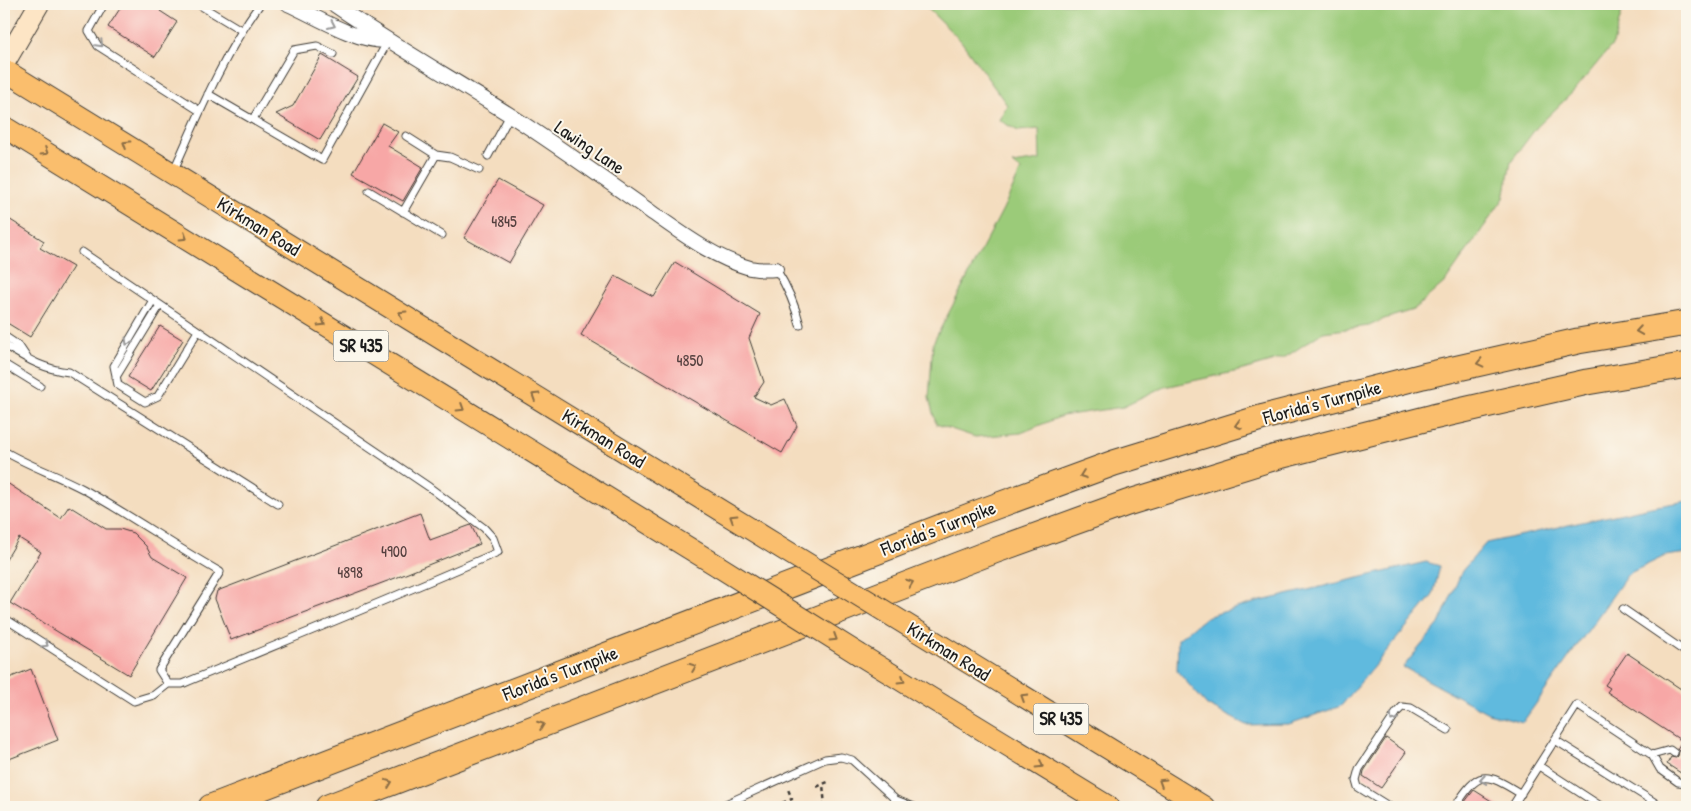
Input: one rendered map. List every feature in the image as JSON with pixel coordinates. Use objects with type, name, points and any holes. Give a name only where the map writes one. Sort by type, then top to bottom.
[{"type":"highway","name":"Florida's Turnpike","points":[[211,807],[980,512],[1114,463],[1264,417],[1423,376],[1578,341],[1687,323]]},
{"type":"highway","points":[[328,807],[994,551],[1127,503],[1276,457],[1433,417],[1586,382],[1687,365]]},
{"type":"main road","points":[[4,64],[39,4]]},
{"type":"main road","name":"Kirkman Road","points":[[4,70],[1204,807]]},
{"type":"main road","name":"SR 435","points":[[4,127],[1109,807]]},
{"type":"street","name":"Lawing Lane","points":[[288,4],[338,28],[373,41],[388,41]]},
{"type":"street","name":"Lawing Lane","points":[[332,4],[510,116],[706,248],[751,268],[763,270],[776,269]]},
{"type":"lane","points":[[104,4],[89,31],[98,46],[200,111]]},
{"type":"lane","points":[[198,4],[241,30]]},
{"type":"lane","points":[[173,173],[208,94],[241,30],[260,4]]},
{"type":"lane","points":[[208,94],[322,160],[388,41]]},
{"type":"lane","points":[[253,119],[294,50],[317,46],[333,54]]},
{"type":"lane","points":[[488,156],[510,116]]},
{"type":"lane","points":[[406,136],[436,155],[450,157],[479,170]]},
{"type":"lane","points":[[403,212],[436,155]]},
{"type":"lane","points":[[369,192],[442,235]]},
{"type":"lane","points":[[4,618],[134,701],[154,694],[168,684],[182,684],[366,607],[405,593],[498,552],[493,538],[484,528],[429,488],[82,252]]},
{"type":"lane","points":[[776,269],[787,286],[795,304],[800,325]]},
{"type":"lane","points":[[156,303],[116,377],[118,385],[145,402],[158,396],[198,331]]},
{"type":"lane","points":[[4,336],[19,346],[28,360]]},
{"type":"lane","points":[[4,345],[28,360],[51,370],[69,372],[278,504]]},
{"type":"lane","points":[[4,364],[40,386]]},
{"type":"lane","points":[[4,451],[20,461],[44,470],[84,490],[220,572],[159,670],[168,684]]},
{"type":"lane","points":[[1622,609],[1687,653]]},
{"type":"lane","points":[[1512,807],[1577,705],[1652,754],[1660,770],[1678,782],[1687,783]]},
{"type":"lane","points":[[1390,807],[1358,786],[1356,780],[1359,769],[1397,712],[1402,707],[1411,708],[1448,730]]},
{"type":"lane","points":[[1555,740],[1662,807]]},
{"type":"lane","points":[[1652,754],[1670,750],[1674,753]]},
{"type":"lane","points":[[719,807],[825,759],[841,757],[852,760],[896,800],[914,807]]},
{"type":"lane","points":[[1539,766],[1602,807]]},
{"type":"lane","points":[[1455,807],[1467,788],[1480,778],[1498,779],[1521,794]]},
{"type":"path","points":[[817,787],[830,781]]},
{"type":"path","points":[[823,784],[825,807]]},
{"type":"path","points":[[778,807],[777,805],[792,798],[786,786]]},
{"type":"green space","points":[[923,4],[1624,4],[1613,44],[1574,91],[1537,127],[1511,161],[1504,198],[1446,281],[1413,310],[1369,326],[1323,332],[1284,358],[1243,370],[1165,387],[1123,407],[1062,416],[1021,433],[975,437],[936,424],[929,398],[933,343],[1003,209],[1021,170],[1012,164],[1040,160],[1039,129],[1018,131],[999,120],[1007,105],[961,41]]},
{"type":"water","points":[[1687,501],[1687,553],[1665,556],[1628,574],[1523,722],[1488,713],[1403,667],[1439,624],[1462,571],[1486,543]]},
{"type":"water","points":[[1426,562],[1440,566],[1433,595],[1341,706],[1289,724],[1246,725],[1207,705],[1177,671],[1178,639],[1206,617],[1257,602]]},
{"type":"building","points":[[123,4],[165,4],[160,11],[177,22],[155,57],[108,27]]},
{"type":"building","points":[[322,55],[358,77],[320,140],[276,114],[293,106]]},
{"type":"building","points":[[382,123],[398,132],[388,146],[423,167],[403,201],[353,173]]},
{"type":"building","points":[[498,180],[543,205],[509,263],[464,238]]},
{"type":"building","points":[[4,216],[44,241],[40,248],[73,267],[30,337],[4,321]]},
{"type":"building","points":[[675,262],[760,314],[749,338],[764,382],[754,397],[771,405],[785,399],[797,426],[782,453],[581,335],[615,276],[654,297]]},
{"type":"building","points":[[160,326],[183,340],[151,391],[128,377]]},
{"type":"building","points":[[4,481],[61,518],[69,506],[106,529],[120,529],[133,533],[146,546],[152,557],[187,578],[129,675],[10,603],[41,552],[19,538],[4,563]]},
{"type":"building","points":[[420,513],[430,540],[471,525],[480,544],[231,640],[215,599],[217,591]]},
{"type":"building","points":[[1627,653],[1687,693],[1687,777],[1667,764],[1671,757],[1676,758],[1678,756],[1679,751],[1677,749],[1682,741],[1607,692],[1610,688],[1605,685]]},
{"type":"building","points":[[31,669],[58,740],[4,761],[4,680]]},
{"type":"building","points":[[1386,738],[1406,752],[1381,788],[1363,776],[1364,771]]},
{"type":"building","points":[[1474,790],[1501,807],[1461,807]]}]
